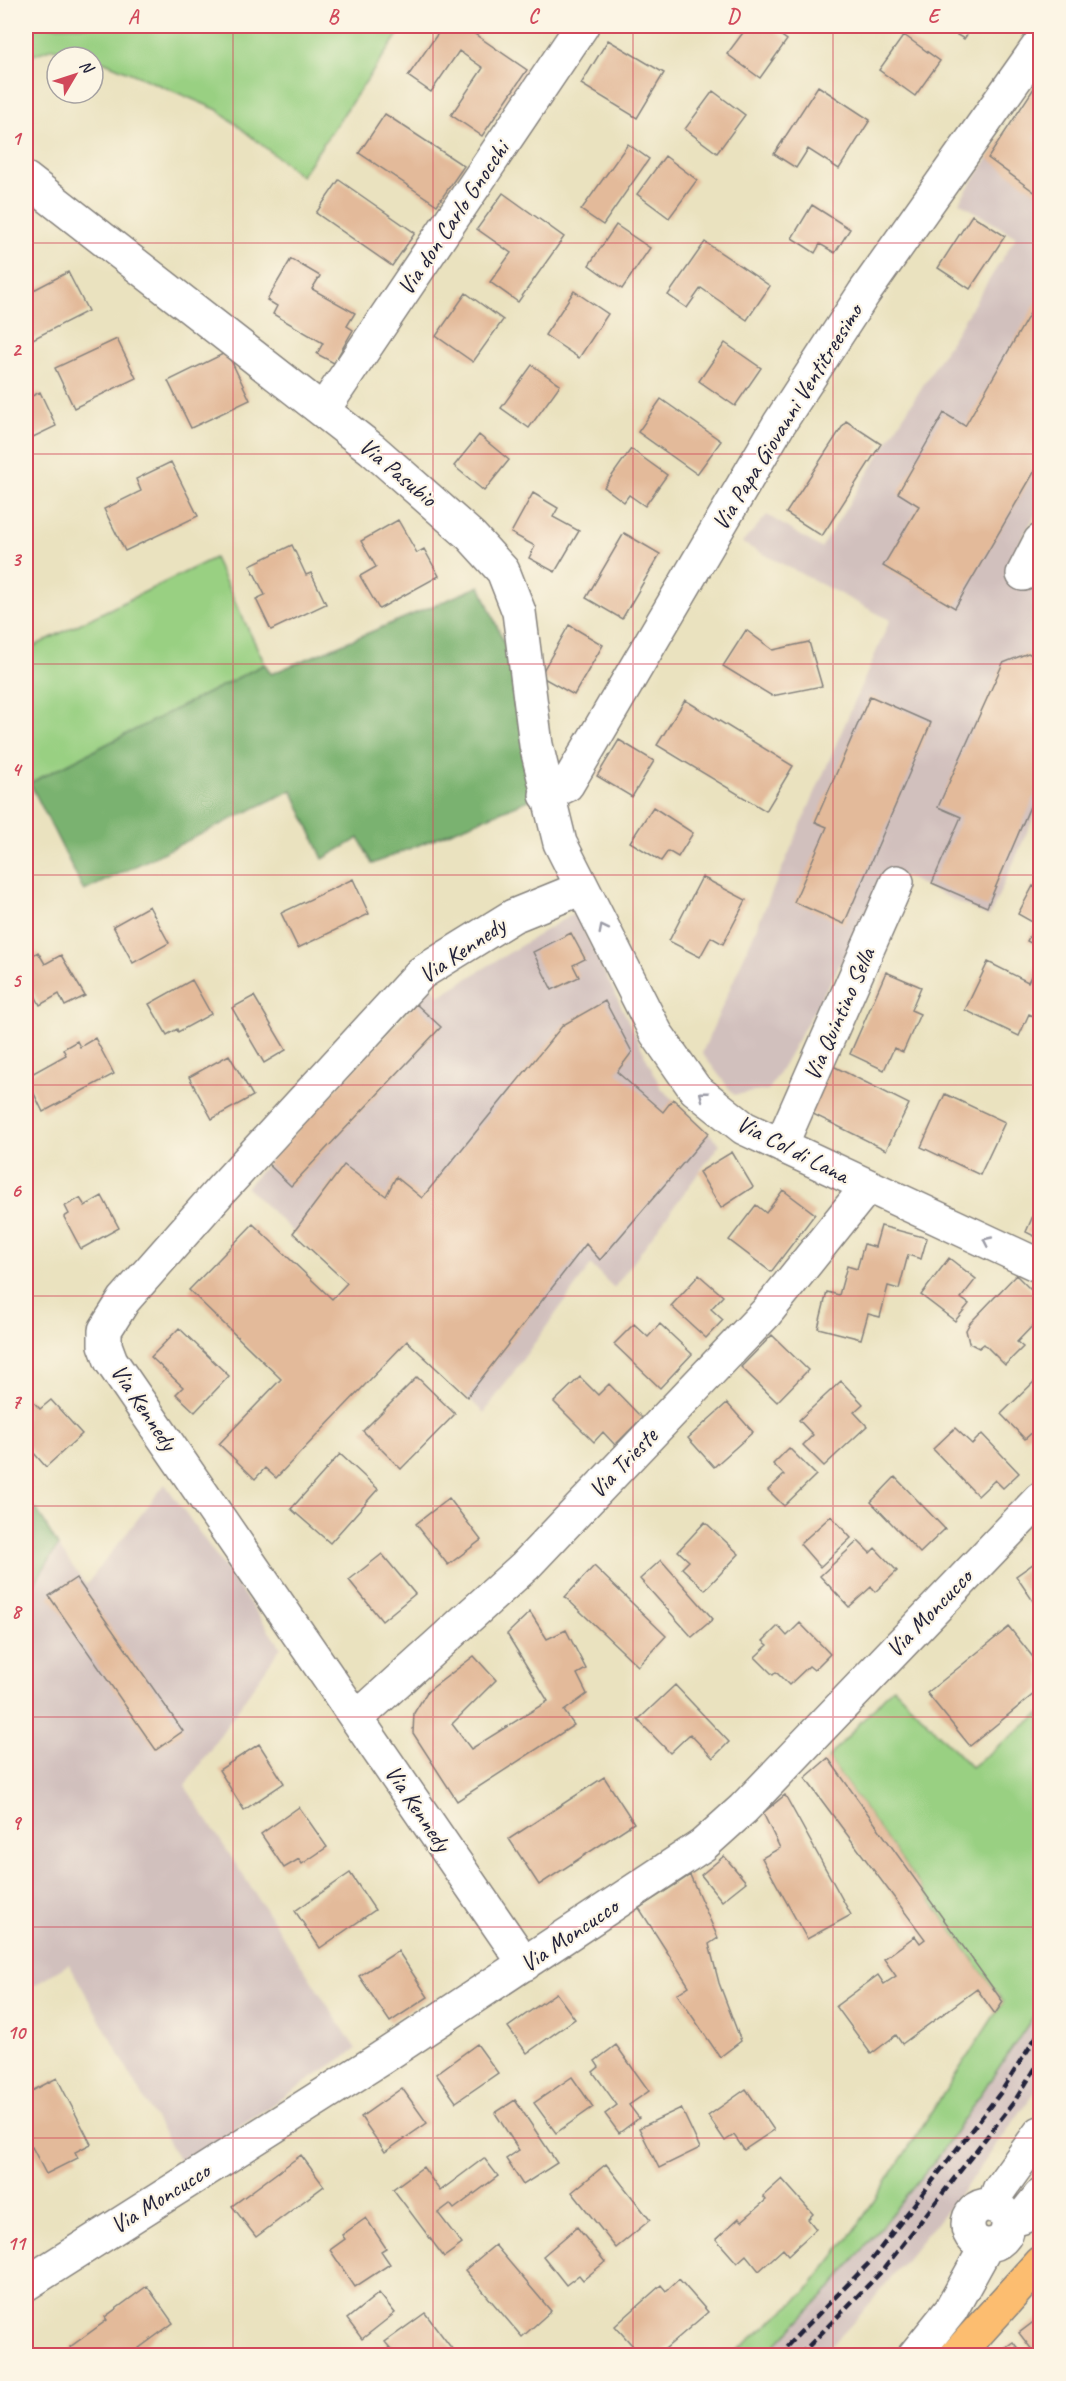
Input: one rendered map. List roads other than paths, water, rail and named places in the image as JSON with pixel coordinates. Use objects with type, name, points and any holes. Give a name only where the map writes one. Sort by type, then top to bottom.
[{"type":"main road","points":[[956,2355],[1041,2263]]},
{"type":"street","name":"Via don Carlo Gnocchi","points":[[323,410],[582,26]]},
{"type":"street","name":"Via Papa Giovanni Ventitreesimo","points":[[546,795],[567,785],[779,424],[864,293],[1041,44]]},
{"type":"street","name":"Via Pasubio","points":[[26,179],[323,410],[424,493],[471,536],[503,571],[519,612],[536,745],[546,795],[560,843],[582,888]]},
{"type":"street","points":[[1023,574],[1041,541]]},
{"type":"street","name":"Via Quintino Sella","points":[[780,1145],[897,882]]},
{"type":"street","name":"Via Col di Lana","points":[[582,888],[656,1033],[694,1089],[744,1128],[1041,1266]]},
{"type":"street","name":"Via Kennedy","points":[[525,1964],[111,1361],[105,1345],[105,1330],[124,1300],[221,1190],[421,973],[513,916],[582,888]]},
{"type":"street","name":"Via Trieste","points":[[357,1718],[525,1566],[758,1321],[859,1197],[864,1185]]},
{"type":"street","name":"Via Moncucco","points":[[26,2284],[322,2097],[703,1845],[743,1809],[1041,1499]]},
{"type":"street","points":[[1001,2213],[999,2190],[1041,2133]]},
{"type":"street","points":[[914,2355],[951,2310],[987,2245],[972,2238],[968,2229],[969,2218],[975,2210],[983,2206],[1001,2213],[1023,2217],[1041,2196]]},
{"type":"railway","points":[[777,2356],[869,2263],[1001,2092],[1040,2031]]},
{"type":"railway","points":[[799,2356],[882,2271],[1014,2102],[1040,2061]]}]
